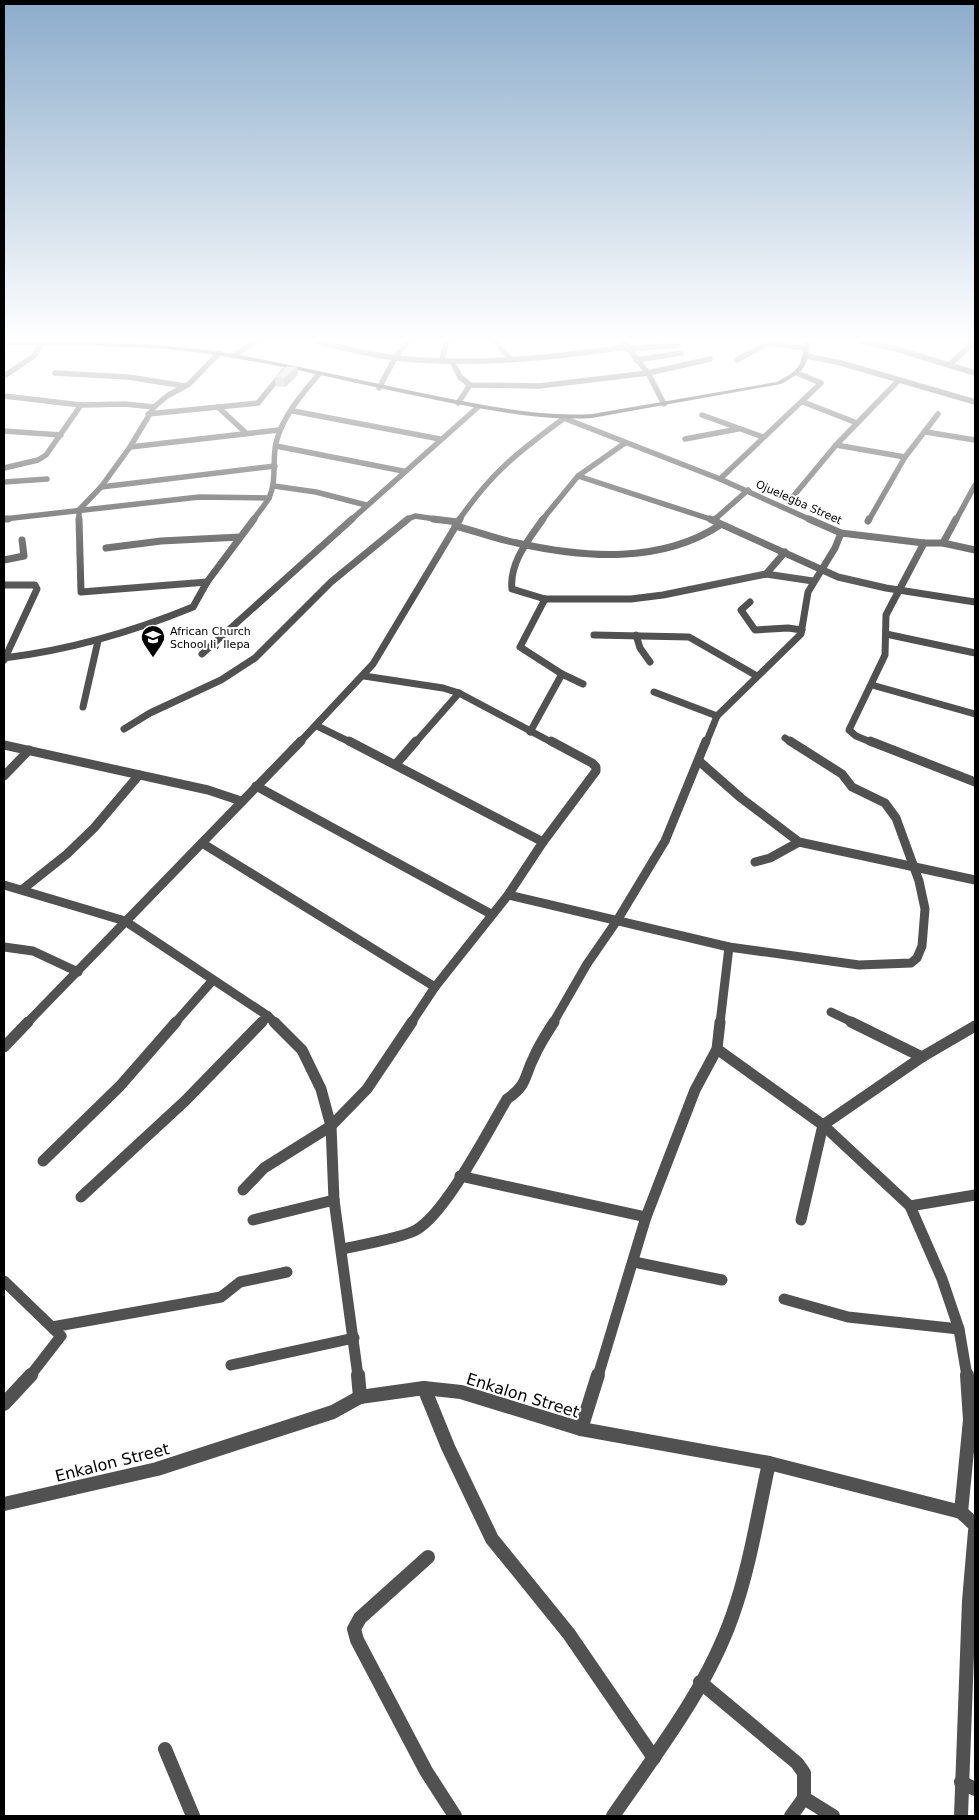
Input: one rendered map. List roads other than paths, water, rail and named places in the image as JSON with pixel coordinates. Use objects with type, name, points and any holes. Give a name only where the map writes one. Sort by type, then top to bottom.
[{"type":"street","points":[[4,468],[43,458],[66,427]]},
{"type":"street","points":[[141,427],[130,447],[101,487],[79,510],[81,592],[207,582]]},
{"type":"street","points":[[239,427],[246,433]]},
{"type":"street","points":[[4,659],[46,653],[98,641],[193,607],[207,582],[269,498],[274,486],[276,446],[282,427]]},
{"type":"street","points":[[377,427],[440,439]]},
{"type":"street","points":[[202,654],[454,427]]},
{"type":"street","points":[[4,1047],[376,663],[425,574],[456,524],[497,472],[512,457],[554,427]]},
{"type":"street","name":"Ojuelegba Street","points":[[585,427],[748,490],[841,533],[924,543],[943,543],[975,550]]},
{"type":"street","points":[[733,427],[763,437]]},
{"type":"street","points":[[720,479],[774,427]]},
{"type":"street","points":[[791,499],[853,427]]},
{"type":"street","points":[[868,521],[905,457],[929,427]]},
{"type":"street","points":[[685,439],[738,429]]},
{"type":"street","points":[[130,447],[280,430]]},
{"type":"street","points":[[4,431],[61,435]]},
{"type":"street","points":[[926,432],[975,440]]},
{"type":"street","points":[[625,443],[578,476],[524,545],[519,553],[510,585],[516,592],[545,599],[647,598],[766,574],[813,581]]},
{"type":"street","points":[[836,445],[905,457]]},
{"type":"street","points":[[276,446],[404,471]]},
{"type":"street","points":[[101,487],[236,468],[275,466]]},
{"type":"street","points":[[578,476],[717,522],[838,577],[975,602]]},
{"type":"street","points":[[4,482],[47,479]]},
{"type":"street","points":[[943,543],[975,485]]},
{"type":"street","points":[[274,486],[316,492],[366,505]]},
{"type":"street","points":[[124,729],[150,714],[221,680],[255,658],[331,582],[407,519],[415,516],[456,524],[524,545],[584,553],[641,552],[688,543],[702,538],[748,490]]},
{"type":"street","points":[[4,520],[199,496],[269,498]]},
{"type":"street","points":[[342,1249],[379,1242],[422,1228],[460,1176],[507,1099],[516,1093],[528,1077],[538,1050],[587,964],[618,919],[665,841],[717,716],[756,676],[770,665],[802,630],[808,592],[835,548],[841,533]]},
{"type":"street","points":[[106,548],[161,541],[240,537]]},
{"type":"street","points":[[4,560],[24,556],[22,540]]},
{"type":"street","points":[[924,543],[886,615],[885,655],[872,685],[851,722],[849,730],[851,733],[929,766],[975,782]]},
{"type":"street","points":[[766,574],[785,552]]},
{"type":"street","points":[[4,585],[30,584],[35,585],[36,589],[4,659]]},
{"type":"street","points":[[545,599],[520,647],[562,674],[583,684]]},
{"type":"street","points":[[750,602],[741,610],[756,630],[788,628],[802,630]]},
{"type":"street","points":[[886,634],[975,653]]},
{"type":"street","points":[[594,635],[689,638],[756,676]]},
{"type":"street","points":[[636,635],[640,648],[650,662]]},
{"type":"street","points":[[83,707],[98,641]]},
{"type":"street","points":[[530,732],[562,674]]},
{"type":"street","points":[[243,1190],[264,1168],[331,1126],[367,1089],[435,987],[491,914],[508,895],[543,842],[596,771],[596,767],[459,693],[443,688],[364,676]]},
{"type":"street","points":[[872,685],[975,714]]},
{"type":"street","points":[[654,692],[717,716]]},
{"type":"street","points":[[396,764],[459,693]]},
{"type":"street","points":[[317,726],[396,764],[543,842]]},
{"type":"street","points":[[508,895],[618,919],[729,947],[860,965],[911,963],[917,958],[922,946],[925,909],[914,866],[896,818],[885,803],[852,787],[842,774],[785,738]]},
{"type":"street","points":[[4,745],[208,790],[241,801]]},
{"type":"street","points":[[4,776],[29,750]]},
{"type":"street","points":[[699,760],[741,798],[798,842],[975,880]]},
{"type":"street","points":[[23,889],[67,854],[94,828],[139,775]]},
{"type":"street","points":[[256,786],[491,914]]},
{"type":"street","points":[[755,862],[770,858],[798,842]]},
{"type":"street","points":[[202,843],[435,987]]},
{"type":"street","points":[[4,885],[23,889],[125,921],[268,1016],[302,1050],[321,1089],[331,1126],[334,1200],[354,1338],[360,1397]]},
{"type":"street","points":[[4,947],[33,952],[78,972]]},
{"type":"street","points":[[582,1429],[634,1262],[646,1217],[691,1098],[717,1049],[729,947]]},
{"type":"street","points":[[43,1161],[120,1086],[213,980]]},
{"type":"street","points":[[831,1012],[922,1057]]},
{"type":"street","points":[[81,1197],[185,1101],[268,1016]]},
{"type":"street","points":[[801,1220],[823,1125],[922,1057],[975,1026]]},
{"type":"street","points":[[717,1049],[823,1125],[910,1206],[942,1279],[959,1329],[967,1378],[970,1420],[961,1512],[975,1526]]},
{"type":"street","points":[[460,1176],[646,1217]]},
{"type":"street","points":[[910,1206],[975,1195]]},
{"type":"street","points":[[253,1220],[334,1200]]},
{"type":"street","points":[[634,1262],[722,1280]]},
{"type":"street","points":[[52,1327],[221,1297],[240,1282],[287,1272]]},
{"type":"street","points":[[4,1281],[61,1336],[41,1364],[4,1404]]},
{"type":"street","points":[[784,1298],[811,1310],[843,1316],[959,1329]]},
{"type":"street","points":[[231,1365],[354,1338]]},
{"type":"street","points":[[424,1388],[448,1447],[492,1540],[569,1634],[654,1758]]},
{"type":"street","name":"Enkalon Street","points":[[4,1504],[157,1469],[333,1412],[360,1397],[424,1388],[461,1392],[582,1429],[769,1463],[923,1504],[961,1512]]},
{"type":"street","points":[[613,1816],[695,1696],[700,1682],[722,1640],[733,1614],[769,1463]]},
{"type":"street","points":[[960,1816],[969,1601],[975,1532]]},
{"type":"street","points":[[428,1557],[360,1618],[354,1629],[357,1640],[426,1771],[455,1816]]},
{"type":"street","points":[[700,1682],[797,1763],[804,1773],[804,1798],[790,1816]]},
{"type":"street","points":[[165,1749],[192,1816]]},
{"type":"street","points":[[961,1782],[975,1789]]},
{"type":"street","points":[[804,1798],[833,1816]]},
{"type":"place","name":"African Church School Ii, Ilepa","points":[[153,658]]}]
